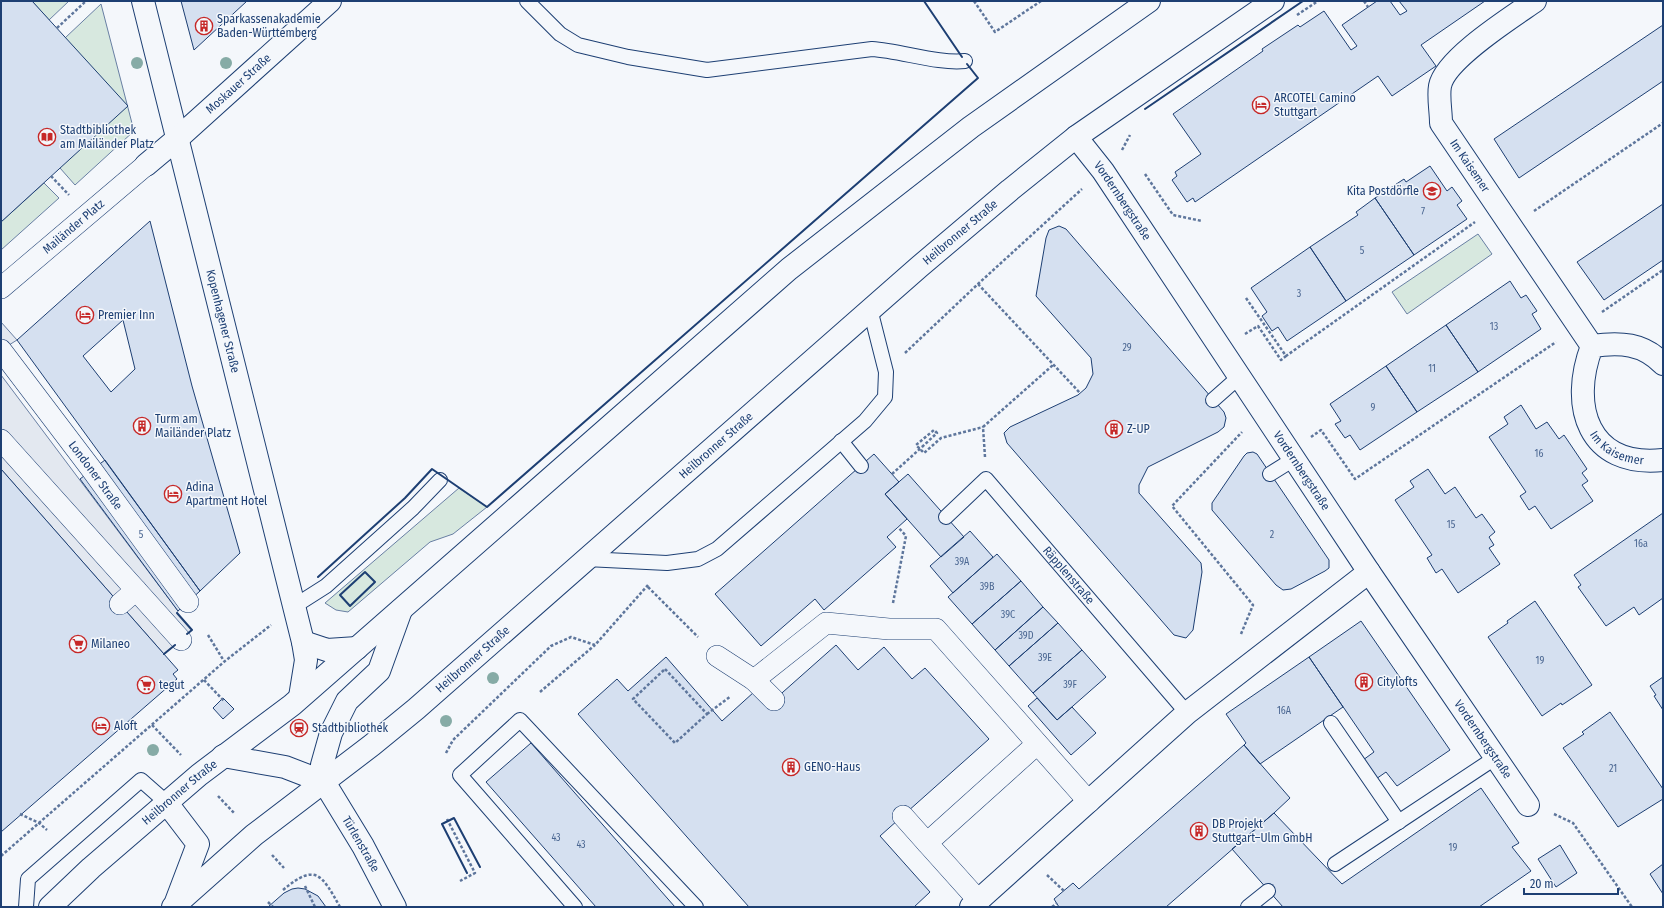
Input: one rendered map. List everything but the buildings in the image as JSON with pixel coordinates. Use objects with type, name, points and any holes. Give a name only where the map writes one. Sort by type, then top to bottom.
[{"type":"street","name":"Kopenhagener Straße","points":[[143,1],[293,607],[303,642],[306,660],[300,697]]},
{"type":"street","name":"Moskauer Straße","points":[[146,165],[177,139],[330,1]]},
{"type":"street","name":"Heilbronner Straße","points":[[50,907],[91,868],[166,802],[300,697],[357,648],[789,269],[971,127],[1149,1]]},
{"type":"street","name":"Heilbronner Straße","points":[[174,906],[254,835],[416,709],[870,309],[998,200],[1076,137],[1273,1]]},
{"type":"street","name":"Im Kaisemer","points":[[1535,1],[1474,44],[1452,66],[1440,85],[1441,123],[1592,346],[1585,365],[1582,389],[1582,408],[1589,429],[1603,445],[1627,459],[1651,462],[1663,460]]},
{"type":"street","name":"Vordernbergstraße","points":[[1076,137],[1103,171],[1369,572],[1528,805]]},
{"type":"street","name":"Mailänder Platz","points":[[1,288],[146,165]]},
{"type":"street","points":[[1592,346],[1611,343],[1634,346],[1653,354],[1663,364]]},
{"type":"street","name":"Londoner Straße","points":[[1,350],[92,470],[188,602]]},
{"type":"street","points":[[1,440],[180,640]]},
{"type":"street","points":[[903,816],[978,905],[1187,713],[1369,572]]},
{"type":"street","points":[[120,604],[136,590]]},
{"type":"street","points":[[223,756],[285,767],[324,782],[322,765],[331,733],[347,701],[379,671],[401,610]]},
{"type":"street","points":[[754,680],[826,624],[889,629],[936,629],[1089,802]]},
{"type":"street","points":[[303,642],[327,650],[357,648]]},
{"type":"street","points":[[717,656],[754,680],[774,700]]},
{"type":"street","points":[[927,843],[1037,744]]},
{"type":"street","name":"Türlenstraße","points":[[324,782],[363,846],[395,907]]},
{"type":"street","points":[[166,802],[198,844],[174,906]]},
{"type":"lane","points":[[527,1],[560,34],[578,45],[628,57],[707,70],[872,49],[894,51],[955,62],[965,61]]},
{"type":"lane","points":[[586,558],[667,563],[698,559],[717,549],[865,421],[885,397],[886,372],[870,309]]},
{"type":"lane","points":[[1213,400],[1239,377]]},
{"type":"lane","points":[[842,441],[861,466]]},
{"type":"lane","points":[[1270,474],[1294,459]]},
{"type":"lane","points":[[293,607],[326,586],[413,508],[440,480]]},
{"type":"lane","points":[[946,517],[986,480]]},
{"type":"lane","name":"Räpplenstraße","points":[[986,480],[1187,713]]},
{"type":"lane","points":[[575,907],[460,775],[520,720],[696,907]]},
{"type":"lane","points":[[1331,723],[1399,822]]},
{"type":"lane","points":[[1335,864],[1495,758]]},
{"type":"lane","points":[[26,907],[28,879],[141,780],[166,802]]},
{"type":"lane","points":[[1248,907],[1268,891]]},
{"type":"path","points":[[57,28],[86,1]]},
{"type":"path","points":[[974,1],[995,32],[1041,1]]},
{"type":"path","points":[[1032,1],[1034,5]]},
{"type":"path","points":[[1364,1],[1368,7]]},
{"type":"path","points":[[1512,226],[1663,123]]},
{"type":"path","points":[[1145,174],[1173,215],[1202,221]]},
{"type":"path","points":[[1258,326],[1281,360],[1498,206]]},
{"type":"path","points":[[1321,430],[1355,479],[1663,270]]},
{"type":"path","points":[[978,284],[1080,393]]},
{"type":"path","points":[[1246,298],[1286,356]]},
{"type":"path","points":[[892,474],[922,447],[937,433],[934,430],[916,445],[924,453],[941,438],[983,426],[1053,365]]},
{"type":"path","points":[[983,426],[986,480]]},
{"type":"path","points":[[1237,638],[1243,633],[1253,605],[1172,506],[1243,431]]},
{"type":"path","points":[[889,629],[906,536],[898,527]]},
{"type":"path","points":[[647,586],[717,656]]},
{"type":"path","points":[[1,856],[224,661],[293,607]]},
{"type":"path","points":[[540,692],[595,645]]},
{"type":"path","points":[[665,669],[707,714],[675,743],[633,699],[665,669]]},
{"type":"path","points":[[204,680],[224,701]]},
{"type":"path","points":[[20,814],[39,823],[64,847]]},
{"type":"path","points":[[447,819],[475,873],[460,881]]},
{"type":"path","points":[[1573,823],[1632,907]]},
{"type":"path","points":[[283,890],[293,881],[307,874],[318,876],[327,882],[340,907]]},
{"type":"path","points":[[1053,880],[1064,891]]},
{"type":"path","points":[[305,886],[315,907]]},
{"type":"path","points":[[268,902],[273,907]]},
{"type":"path","points":[[1052,907],[1057,902]]},
{"type":"shaded area","points":[[32,1],[69,1],[49,20]]},
{"type":"shaded area","points":[[101,4],[134,131],[75,185],[60,168],[65,38]]},
{"type":"shaded area","points":[[44,183],[59,198],[1,250],[1,222]]},
{"type":"shaded area","points":[[1478,234],[1492,254],[1407,314],[1392,292]]},
{"type":"shaded area","points":[[1,322],[17,340],[1,350]]},
{"type":"shaded area","points":[[1,375],[178,611],[177,613],[192,630],[164,654],[1,469]]},
{"type":"shaded area","points":[[459,488],[487,507],[453,534],[430,542],[348,612],[336,610],[325,603]]},
{"type":"wall","points":[[924,1],[962,57]]},
{"type":"wall","points":[[1145,109],[1303,1]]},
{"type":"wall","points":[[318,577],[405,498],[432,469],[487,507],[978,78],[967,64]]},
{"type":"wall","points":[[365,572],[375,582],[350,606],[340,595],[365,572]]},
{"type":"wall","points":[[177,613],[192,630],[187,634]]},
{"type":"wall","points":[[164,654],[175,645]]},
{"type":"wall","points":[[467,873],[442,824],[454,818],[480,867]]},
{"type":"place","name":"Sparkassenakademie Baden-Württemberg","points":[[204,26]]},
{"type":"place","name":"ARCOTEL Camino Stuttgart","points":[[1261,105]]},
{"type":"place","name":"Stadtbibliothek am Mailänder Platz","points":[[47,137]]},
{"type":"place","name":"Kita Postdörfle","points":[[1432,191]]},
{"type":"place","name":"Premier Inn","points":[[85,315]]},
{"type":"place","name":"Turm am Mailänder Platz","points":[[142,426]]},
{"type":"place","name":"Z-UP","points":[[1114,429]]},
{"type":"place","name":"Adina Apartment Hotel","points":[[173,494]]},
{"type":"place","name":"Milaneo","points":[[78,644]]},
{"type":"place","name":"Citylofts","points":[[1364,682]]},
{"type":"place","name":"tegut","points":[[146,685]]},
{"type":"place","name":"Aloft","points":[[101,726]]},
{"type":"place","name":"Stadtbibliothek","points":[[299,728]]},
{"type":"place","name":"GENO-Haus","points":[[791,767]]},
{"type":"place","name":"DB Projekt Stuttgart–Ulm GmbH","points":[[1199,831]]}]
